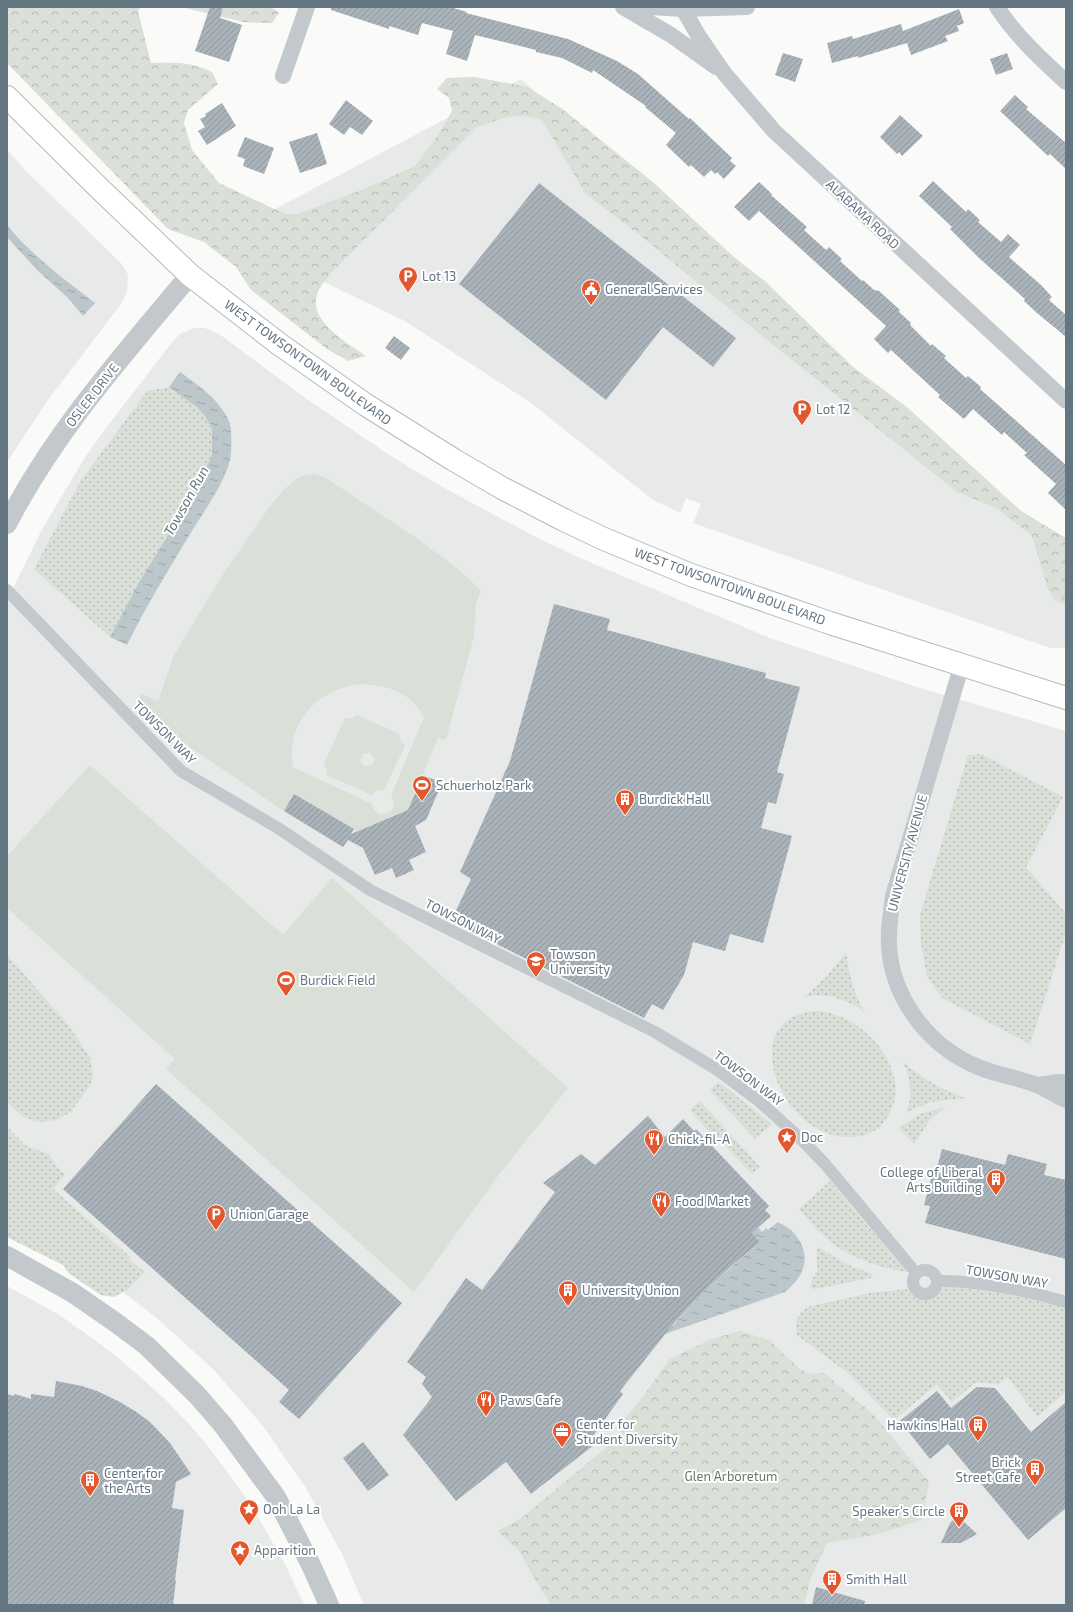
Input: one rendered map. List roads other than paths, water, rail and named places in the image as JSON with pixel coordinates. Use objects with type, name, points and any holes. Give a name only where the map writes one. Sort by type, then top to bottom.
[{"type":"main road","name":"WEST TOWSONTOWN BOULEVARD","points":[[7,96],[101,190],[190,275],[279,344],[366,405],[502,488],[604,539],[698,578],[1066,698]]},
{"type":"street","points":[[283,76],[307,7]]},
{"type":"street","points":[[623,7],[671,35],[724,73]]},
{"type":"street","points":[[650,7],[747,7]]},
{"type":"street","points":[[997,7],[1006,21],[1042,61],[1066,82]]},
{"type":"street","name":"ALABAMA ROAD","points":[[683,8],[698,35],[724,73],[774,131],[1066,401]]},
{"type":"street","name":"OSLER DRIVE","points":[[7,524],[42,463],[71,422],[190,275]]},
{"type":"street","name":"TOWSON WAY","points":[[7,590],[181,771],[297,840],[370,890],[655,1032],[716,1069],[758,1101],[802,1140],[847,1190],[911,1267]]},
{"type":"street","name":"UNIVERSITY AVENUE","points":[[962,664],[893,896],[889,945],[892,971],[912,1013],[928,1034],[949,1051],[975,1066],[1037,1085],[1055,1096],[1066,1100]]},
{"type":"street","name":"UNIVERSITY AVENUE","points":[[1037,1085],[1059,1082],[1066,1083]]},
{"type":"street","points":[[7,1256],[73,1293],[115,1322],[147,1346],[197,1395],[223,1425],[276,1497],[330,1605]]},
{"type":"street","name":"TOWSON WAY","points":[[943,1281],[999,1286],[1028,1291],[1066,1302]]},
{"type":"water","points":[[7,225],[38,257],[95,303],[83,316],[68,298],[37,270],[7,237]]},
{"type":"water","points":[[180,372],[208,393],[225,413],[231,429],[230,460],[218,489],[157,589],[127,645],[110,637],[138,584],[197,488],[212,455],[212,428],[205,416],[198,408],[169,387]]},
{"type":"water","points":[[778,1222],[792,1231],[800,1241],[805,1256],[802,1271],[798,1279],[785,1292],[665,1334],[705,1290],[760,1242],[752,1233],[758,1227],[762,1232],[766,1228],[768,1230]]},
{"type":"place","name":"Lot 13","points":[[408,293]]},
{"type":"place","name":"General Services","points":[[591,306]]},
{"type":"place","name":"Lot 12","points":[[802,426]]},
{"type":"place","name":"Schuerholz Park","points":[[422,802]]},
{"type":"place","name":"Burdick Hall","points":[[625,816]]},
{"type":"place","name":"Towson University","points":[[536,978]]},
{"type":"place","name":"Burdick Field","points":[[286,997]]},
{"type":"place","name":"Doc","points":[[787,1154]]},
{"type":"place","name":"Chick-fil-A","points":[[654,1156]]},
{"type":"place","name":"College of Liberal Arts Building","points":[[996,1196]]},
{"type":"place","name":"Food Market","points":[[661,1218]]},
{"type":"place","name":"Union Garage","points":[[216,1231]]},
{"type":"place","name":"University Union","points":[[568,1307]]},
{"type":"place","name":"Paws Cafe","points":[[486,1417]]},
{"type":"place","name":"Hawkins Hall","points":[[978,1442]]},
{"type":"place","name":"Center for Student Diversity","points":[[562,1448]]},
{"type":"place","name":"Brick Street Cafe","points":[[1035,1486]]},
{"type":"place","name":"Center for the Arts","points":[[90,1497]]},
{"type":"place","name":"Ooh La La","points":[[249,1526]]},
{"type":"place","name":"Speaker's Circle","points":[[959,1528]]},
{"type":"place","name":"Apparition","points":[[240,1567]]},
{"type":"place","name":"Smith Hall","points":[[832,1596]]},
{"type":"water label","name":"Towson Run","points":[[186,501]]},
{"type":"park label","name":"Glen Arboretum","points":[[731,1476]]}]
